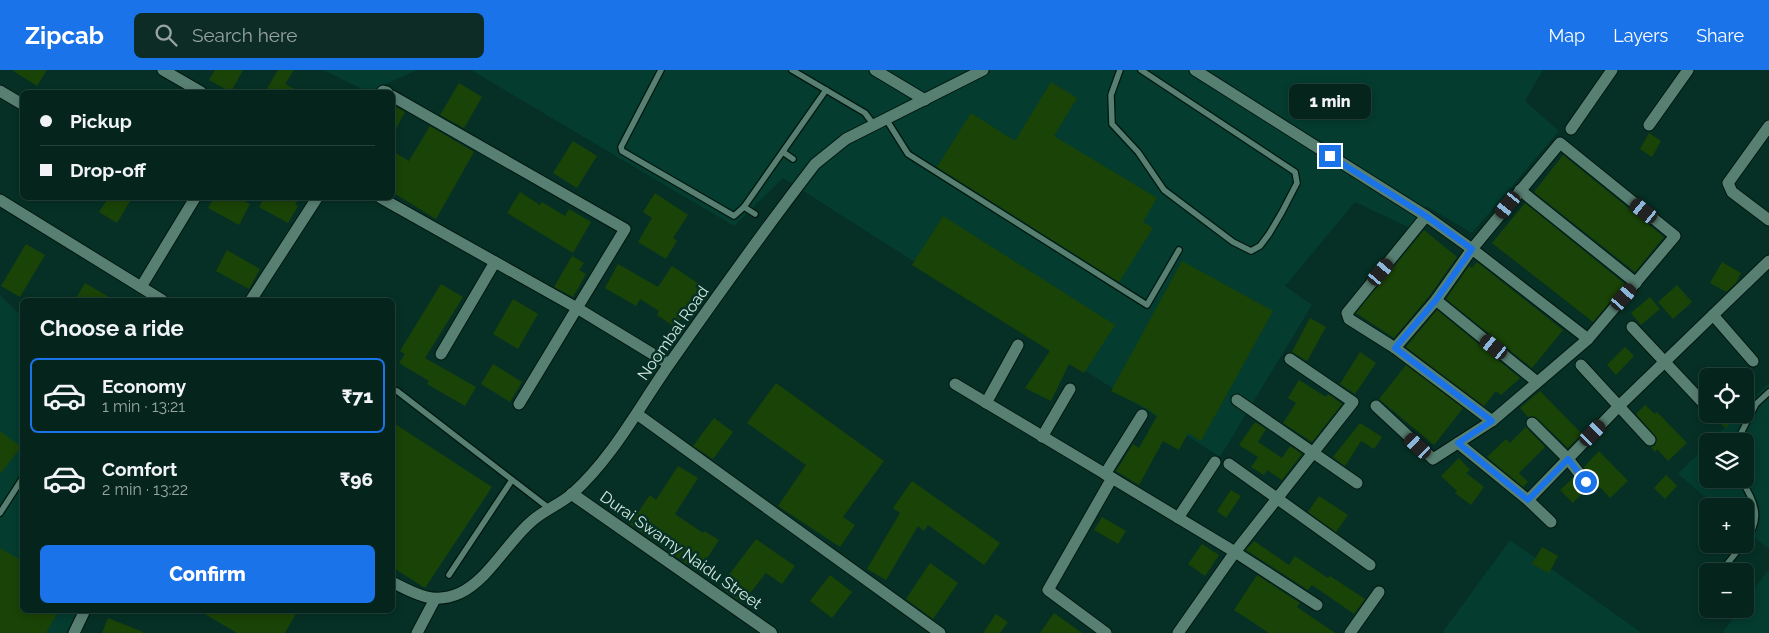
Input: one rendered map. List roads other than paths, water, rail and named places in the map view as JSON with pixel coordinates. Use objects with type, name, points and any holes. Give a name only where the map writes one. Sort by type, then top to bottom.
[{"type":"street","points":[[162,70],[197,90]]},
{"type":"street","points":[[875,70],[924,100]]},
{"type":"street","name":"Noombal Road","points":[[395,584],[419,596],[435,599],[460,593],[476,582],[532,520],[572,494],[597,468],[669,364],[815,164],[846,139],[983,70]]},
{"type":"street","points":[[1196,70],[1426,216],[1472,249],[1588,339]]},
{"type":"street","points":[[1571,129],[1612,70]]},
{"type":"street","points":[[1649,125],[1688,70]]},
{"type":"street","points":[[0,91],[20,103]]},
{"type":"street","points":[[395,98],[625,229],[519,404]]},
{"type":"street","points":[[1769,126],[1728,183],[1732,192],[1769,220]]},
{"type":"street","points":[[1376,406],[1433,459],[1492,421],[1588,339],[1675,236],[1560,143],[1472,249],[1436,300],[1395,348]]},
{"type":"street","points":[[1520,190],[1636,283]]},
{"type":"street","points":[[0,200],[159,298]]},
{"type":"street","points":[[141,287],[190,200]]},
{"type":"street","points":[[252,298],[316,200]]},
{"type":"street","points":[[386,200],[576,308],[669,364]]},
{"type":"street","points":[[1426,216],[1347,313],[1349,319],[1395,348],[1492,421]]},
{"type":"street","points":[[1528,500],[1619,406],[1769,261]]},
{"type":"street","points":[[442,354],[496,262]]},
{"type":"street","points":[[1436,300],[1537,382]]},
{"type":"street","points":[[1713,315],[1753,361]]},
{"type":"street","points":[[1632,327],[1699,398]]},
{"type":"street","points":[[986,403],[1018,345]]},
{"type":"street","points":[[1178,633],[1235,552],[1353,402],[1290,359]]},
{"type":"street","points":[[1581,365],[1650,440]]},
{"type":"street","points":[[954,384],[1235,552],[1318,605]]},
{"type":"street","points":[[1042,437],[1070,389]]},
{"type":"street","points":[[1237,400],[1357,482]]},
{"type":"street","points":[[636,414],[940,633]]},
{"type":"street","points":[[1106,633],[1048,590],[1142,415]]},
{"type":"street","points":[[1532,422],[1568,459],[1586,482]]},
{"type":"street","points":[[1458,443],[1528,500],[1551,522]]},
{"type":"street","points":[[1178,518],[1215,462]]},
{"type":"street","points":[[1229,464],[1370,565]]},
{"type":"street","name":"Durai Swamy Naidu Street","points":[[572,494],[771,633]]},
{"type":"street","points":[[1350,633],[1379,592]]},
{"type":"street","points":[[417,633],[435,599]]},
{"type":"street","points":[[74,633],[84,613]]},
{"type":"lane","points":[[661,70],[621,147],[622,151],[734,216],[744,207],[826,90]]},
{"type":"lane","points":[[792,70],[865,113],[874,125]]},
{"type":"lane","points":[[1120,70],[1111,95],[1112,124],[1138,152],[1164,190],[1234,242],[1251,251],[1260,246],[1269,234],[1297,183],[1295,172],[1141,70]]},
{"type":"lane","points":[[886,119],[908,154],[1147,305],[1179,250]]},
{"type":"lane","points":[[783,152],[793,159]]},
{"type":"lane","points":[[744,207],[755,214]]},
{"type":"lane","points":[[397,391],[550,509]]},
{"type":"lane","points":[[1741,433],[1756,404],[1769,392]]},
{"type":"lane","points":[[448,575],[512,480]]},
{"type":"lane","points":[[0,513],[20,482]]},
{"type":"lane","points":[[1754,500],[1756,510],[1754,524]]},
{"type":"lane","points":[[1728,563],[1736,553]]}]
